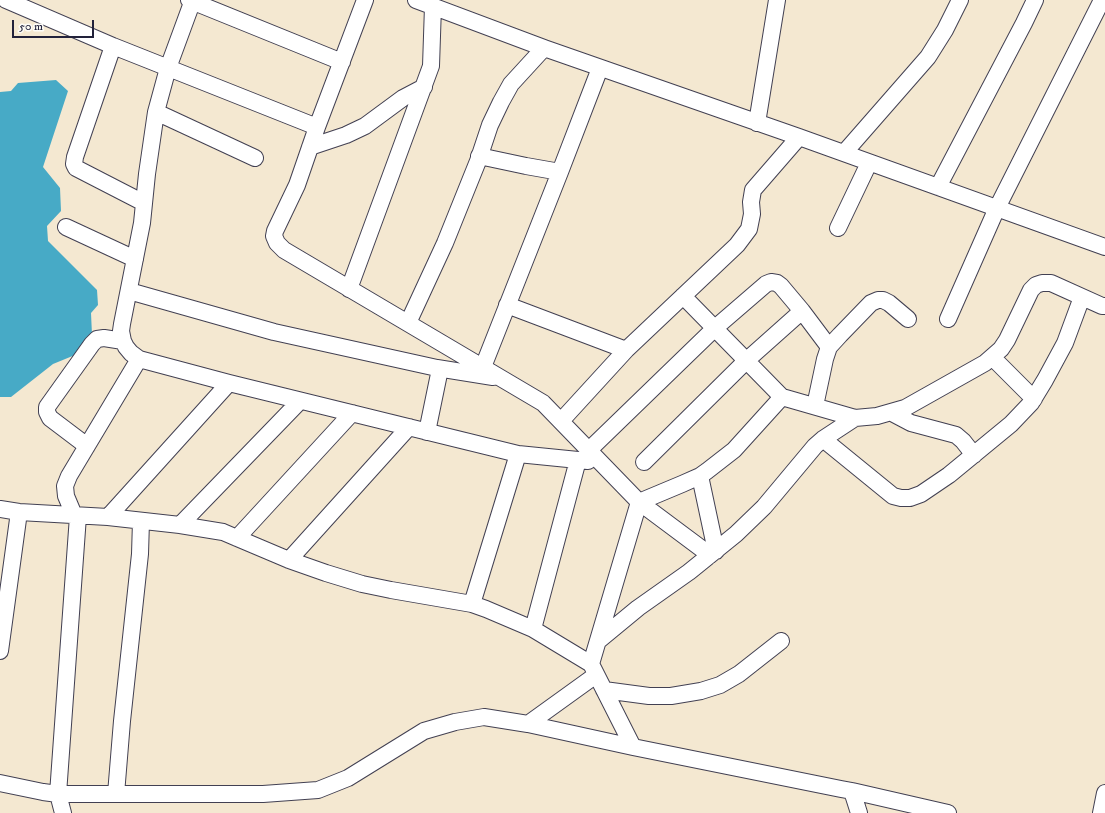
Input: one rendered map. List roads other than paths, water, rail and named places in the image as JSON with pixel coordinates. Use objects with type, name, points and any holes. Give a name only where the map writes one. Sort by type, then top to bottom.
[{"type":"street","points":[[6,0],[113,46],[317,127]]},
{"type":"street","points":[[365,0],[317,127],[297,185],[275,230],[274,236],[277,243],[284,250],[543,403],[561,421],[583,455]]},
{"type":"street","points":[[416,0],[440,5],[544,48],[844,153],[1105,247]]},
{"type":"street","points":[[757,123],[776,0]]},
{"type":"street","points":[[844,153],[928,57],[945,30],[960,0]]},
{"type":"street","points":[[938,187],[1035,0]]},
{"type":"street","points":[[948,319],[997,208],[1102,0]]},
{"type":"street","points":[[342,62],[192,1],[168,68],[156,112],[142,223],[121,332],[123,341],[131,354],[138,359],[229,383],[518,454],[583,455],[601,463],[639,502],[713,553]]},
{"type":"street","points":[[349,288],[431,66],[440,5]]},
{"type":"street","points":[[113,46],[75,157],[74,164],[76,168],[144,203]]},
{"type":"street","points":[[408,323],[445,243],[490,125],[511,84],[544,48]]},
{"type":"street","points":[[483,367],[600,68]]},
{"type":"street","points":[[310,147],[346,135],[365,126],[403,98],[424,87]]},
{"type":"street","points":[[156,112],[256,158]]},
{"type":"street","points":[[561,421],[626,350],[737,245],[749,229],[752,214],[751,202],[753,190],[799,138]]},
{"type":"street","points":[[479,156],[560,172]]},
{"type":"street","points":[[838,228],[869,162]]},
{"type":"street","points":[[66,227],[135,259]]},
{"type":"street","points":[[533,629],[583,455],[715,328],[766,284],[771,282],[777,283],[802,311],[829,348]]},
{"type":"street","points":[[683,296],[782,397],[855,418],[877,416],[905,408],[985,363],[1007,340],[1031,290],[1036,285],[1051,283],[1105,306]]},
{"type":"street","points":[[129,291],[274,332],[440,369],[502,378]]},
{"type":"street","points":[[823,439],[893,496],[910,498],[921,494],[949,476],[1011,424],[1034,399],[1065,343],[1082,297]]},
{"type":"street","points":[[815,406],[825,359],[829,348],[871,303],[878,300],[883,300],[908,318]]},
{"type":"street","points":[[507,305],[626,350]]},
{"type":"street","points":[[644,462],[747,360],[802,311]]},
{"type":"street","points":[[87,446],[50,418],[47,412],[47,407],[92,344],[98,339],[104,338],[123,341]]},
{"type":"street","points":[[992,357],[1034,399]]},
{"type":"street","points":[[63,813],[58,794],[76,516],[66,496],[65,486],[69,476],[138,359]]},
{"type":"street","points":[[427,432],[440,369]]},
{"type":"street","points":[[108,517],[229,383]]},
{"type":"street","points":[[639,502],[700,476],[713,467],[734,450],[782,397]]},
{"type":"street","points":[[180,525],[300,401]]},
{"type":"street","points":[[892,412],[911,423],[956,435],[974,455]]},
{"type":"street","points":[[237,538],[352,414]]},
{"type":"street","points":[[598,641],[638,608],[688,572],[736,534],[764,507],[823,439],[855,418]]},
{"type":"street","points":[[289,560],[409,428]]},
{"type":"street","points":[[472,604],[518,454]]},
{"type":"street","points":[[700,476],[713,553]]},
{"type":"street","points":[[528,724],[594,669],[598,641],[639,502]]},
{"type":"street","points":[[0,509],[18,512],[108,517],[180,525],[223,532],[289,560],[362,584],[472,604],[486,609],[533,629],[594,669],[633,747]]},
{"type":"street","points":[[0,651],[18,512]]},
{"type":"street","points":[[116,794],[125,686],[140,554],[141,521]]},
{"type":"street","points":[[604,690],[649,696],[671,696],[701,692],[720,685],[739,674],[781,641]]},
{"type":"street","points":[[0,783],[58,794],[263,794],[318,790],[348,778],[424,731],[455,722],[484,717],[528,724],[633,747],[852,791],[948,813]]},
{"type":"street","points":[[852,791],[859,813]]},
{"type":"street","points":[[1101,813],[1105,793]]},
{"type":"street","points":[[882,798],[895,813]]},
{"type":"water","points":[[56,80],[68,91],[43,167],[60,188],[61,211],[47,226],[48,241],[97,290],[98,305],[91,313],[92,335],[75,355],[53,364],[11,397],[0,397],[0,92],[11,91],[18,83]]}]
